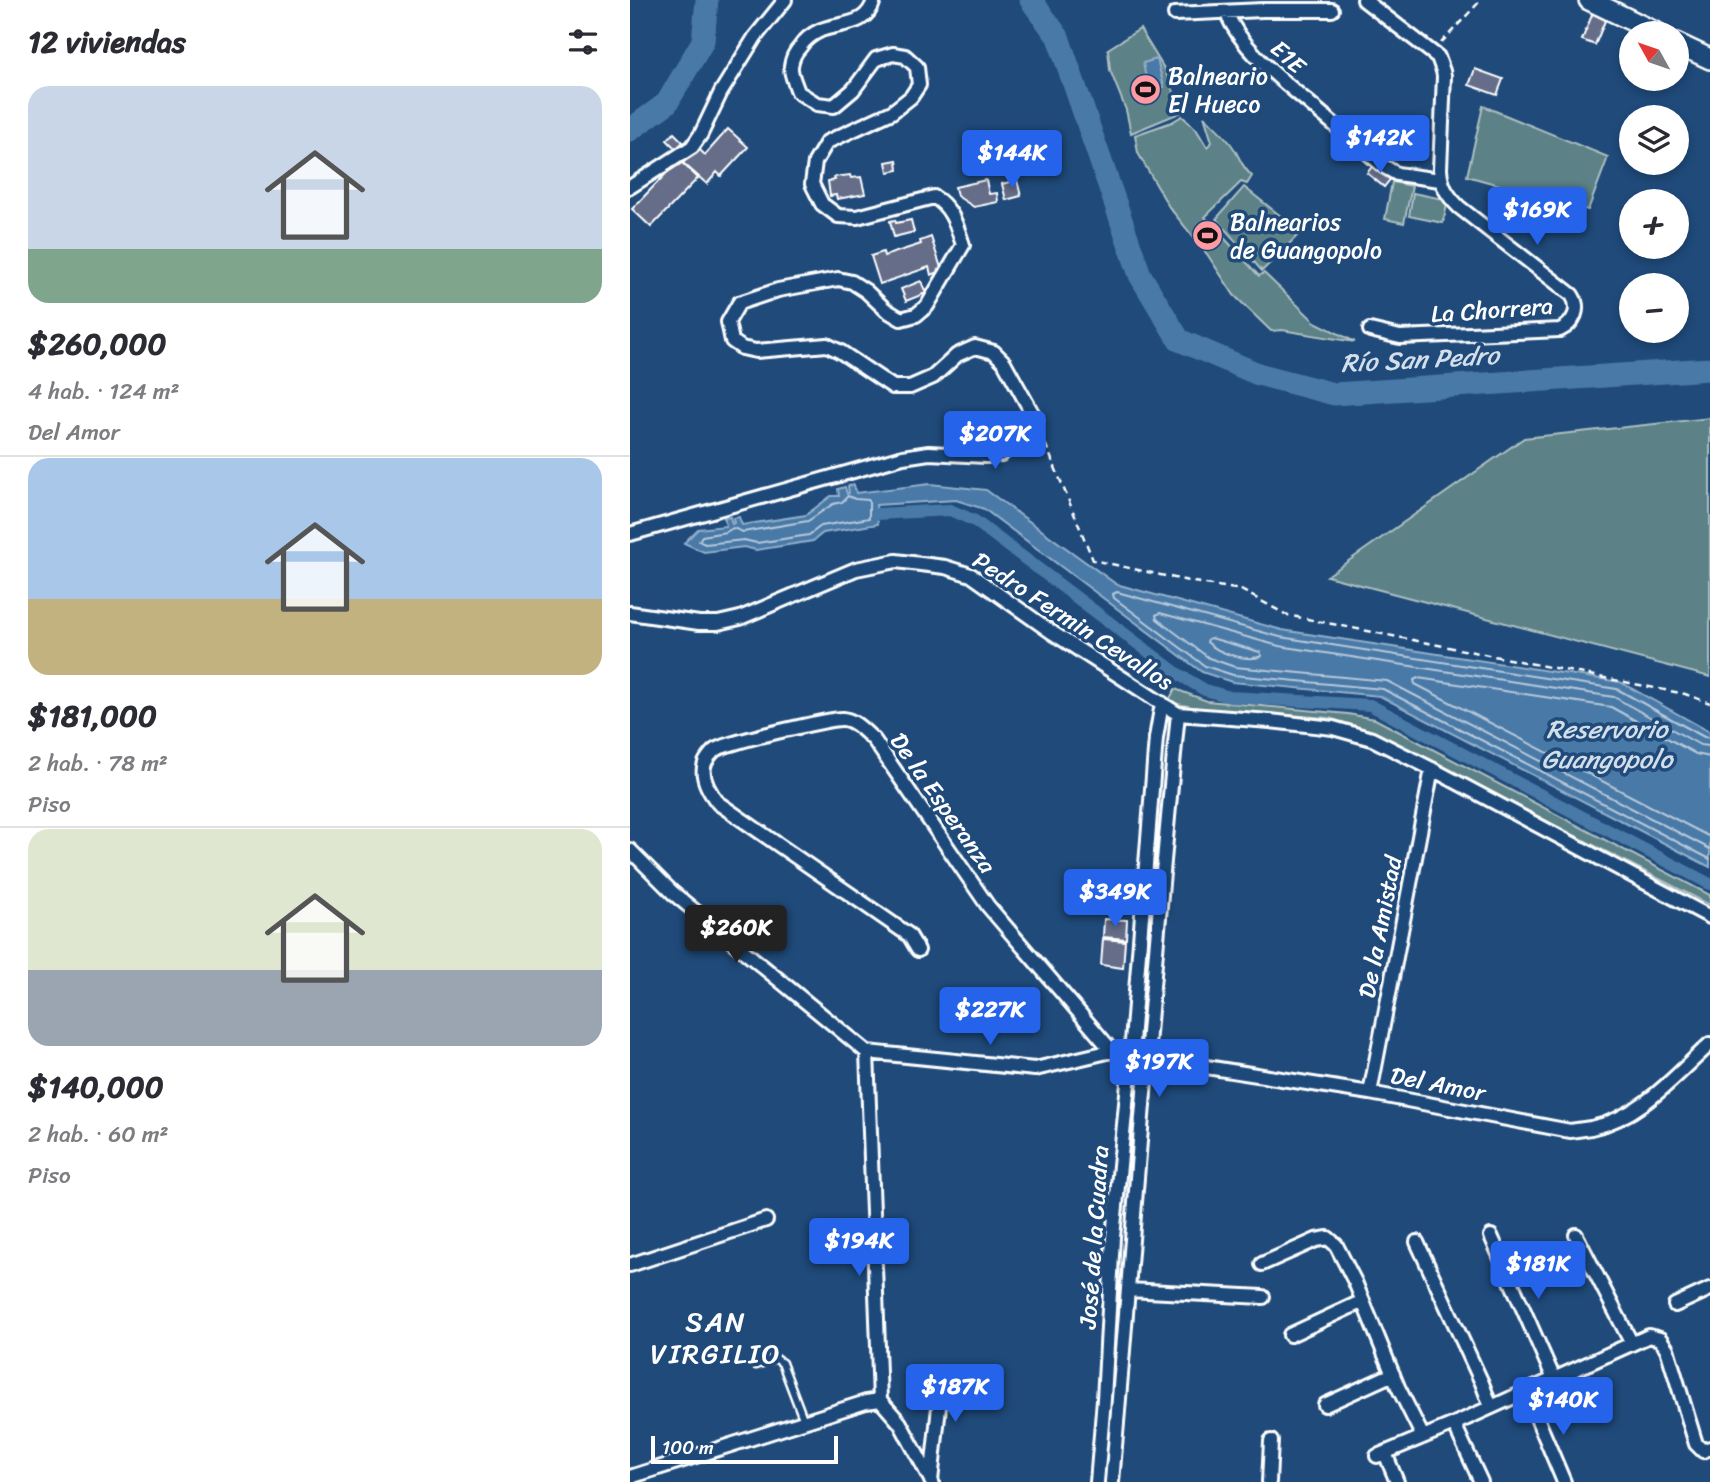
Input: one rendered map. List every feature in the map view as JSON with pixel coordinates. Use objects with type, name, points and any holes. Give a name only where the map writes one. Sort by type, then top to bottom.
[{"type":"main road","points":[[1589,0],[1632,21]]},
{"type":"main road","points":[[1689,49],[1710,59]]},
{"type":"street","points":[[630,187],[692,147],[721,92],[755,37],[785,0]]},
{"type":"street","points":[[630,534],[903,457],[929,453],[986,456],[1001,454],[1016,444],[1036,420],[1004,362],[994,352],[975,347],[957,355],[933,377],[910,387],[893,387],[827,345],[756,351],[742,348],[732,341],[728,322],[739,303],[778,290],[838,279],[852,282],[866,290],[886,310],[901,319],[916,315],[927,306],[963,245],[956,223],[944,203],[934,197],[857,216],[838,216],[822,204],[811,184],[814,162],[827,142],[892,112],[911,97],[919,85],[917,67],[905,56],[893,54],[876,60],[853,90],[834,106],[817,104],[798,92],[790,68],[795,53],[806,39],[822,30],[862,18],[874,4],[874,0]]},
{"type":"street","points":[[1364,0],[1438,57],[1443,71],[1440,180]]},
{"type":"street","points":[[1175,14],[1332,10]]},
{"type":"street","name":"E1E","points":[[1226,12],[1233,29],[1256,56],[1383,166],[1397,174],[1440,180]]},
{"type":"street","name":"La Chorrera","points":[[1370,330],[1400,337],[1560,330],[1565,329],[1575,316],[1576,302],[1572,295],[1459,207],[1444,190],[1440,180]]},
{"type":"street","name":"Pedro Fermin Cevallos","points":[[630,614],[718,623],[740,618],[856,569],[896,561],[945,567],[971,575],[1053,633],[1178,714],[1333,728],[1372,739],[1710,917]]},
{"type":"street","name":"José de la Cuadra","points":[[1097,1482],[1113,1237],[1156,738],[1162,703]]},
{"type":"street","name":"José de la Cuadra","points":[[1112,1482],[1146,1058],[1178,714]]},
{"type":"street","name":"De la Esperanza","points":[[918,950],[909,934],[718,803],[709,791],[705,779],[705,763],[716,748],[819,722],[844,719],[861,727],[874,740],[988,906],[1112,1051]]},
{"type":"street","name":"De la Amistad","points":[[1370,1093],[1432,769]]},
{"type":"street","points":[[630,850],[674,893],[867,1052],[1035,1069],[1112,1051],[1130,1057]]},
{"type":"street","points":[[1144,888],[1162,889]]},
{"type":"street","name":"Del Amor","points":[[1130,1057],[1370,1093],[1570,1131],[1594,1128],[1618,1118],[1646,1101],[1710,1044]]},
{"type":"street","points":[[867,1052],[880,1400],[900,1423],[932,1482]]},
{"type":"street","points":[[630,1265],[766,1220]]},
{"type":"street","points":[[1491,1236],[1554,1379]]},
{"type":"street","points":[[1576,1236],[1632,1344]]},
{"type":"street","points":[[1113,1237],[1132,1238]]},
{"type":"street","points":[[1262,1264],[1316,1240],[1328,1238],[1336,1245],[1423,1437]]},
{"type":"street","points":[[1417,1242],[1491,1407]]},
{"type":"street","points":[[1675,1305],[1710,1289]]},
{"type":"street","points":[[1128,1290],[1263,1297]]},
{"type":"street","points":[[1290,1335],[1363,1301]]},
{"type":"street","points":[[1397,1482],[1381,1454],[1649,1336],[1664,1343],[1696,1444],[1707,1450]]},
{"type":"street","points":[[1325,1405],[1393,1374]]},
{"type":"street","points":[[932,1482],[942,1379]]},
{"type":"street","points":[[1526,1392],[1564,1482]]},
{"type":"street","points":[[1104,1399],[1119,1399]]},
{"type":"street","points":[[630,1477],[804,1421],[880,1400]]},
{"type":"street","points":[[1454,1424],[1481,1482]]},
{"type":"street","points":[[1269,1482],[1271,1441]]},
{"type":"lane","points":[[756,1365],[775,1358],[782,1363],[804,1421]]},
{"type":"path","points":[[1432,53],[1481,0]]},
{"type":"path","points":[[1036,420],[1093,560],[1241,590],[1287,615],[1685,694],[1710,703]]},
{"type":"green space","name":"Balneario El Hueco","points":[[1140,29],[1165,70],[1182,112],[1131,133],[1126,110],[1110,70],[1108,49]]},
{"type":"green space","points":[[1483,106],[1608,157],[1588,210],[1467,176]]},
{"type":"green space","name":"Balnearios de Guangopolo","points":[[1182,116],[1196,129],[1207,147],[1212,142],[1204,116],[1230,143],[1252,176],[1247,184],[1241,182],[1205,217],[1259,276],[1264,273],[1315,322],[1355,342],[1282,330],[1271,331],[1234,295],[1207,254],[1169,207],[1138,153],[1135,135]]},
{"type":"green space","points":[[1392,182],[1412,186],[1404,223],[1385,219]]},
{"type":"green space","points":[[1244,187],[1301,232],[1262,271],[1216,219]]},
{"type":"green space","points":[[1413,193],[1448,200],[1443,223],[1409,216]]},
{"type":"green space","points":[[1710,418],[1710,677],[1327,576],[1524,438]]},
{"type":"green space","points":[[1175,689],[1207,701],[1375,719],[1710,895],[1710,905],[1372,731],[1329,718],[1197,708],[1168,702]]},
{"type":"water","points":[[1157,59],[1164,87],[1148,89],[1143,63]]},
{"type":"water","name":"Reservorio Guangopolo","points":[[930,484],[986,490],[1116,584],[1282,630],[1620,682],[1710,732],[1710,867],[1380,696],[1232,682],[1202,672],[984,509],[956,500],[876,505],[878,524],[823,533],[813,541],[756,550],[744,547],[704,552],[684,543],[698,529],[726,526],[724,518],[730,517],[732,524],[733,518],[739,517],[742,525],[806,515],[831,496],[839,496],[838,489],[845,487],[847,494],[849,493],[848,486],[854,485],[856,493]]},
{"type":"building","points":[[1594,10],[1607,16],[1595,45],[1582,40]]},
{"type":"building","points":[[1475,69],[1503,79],[1497,95],[1469,85]]},
{"type":"building","points":[[728,129],[748,147],[721,176],[717,172],[707,184],[683,163],[697,147],[705,155]]},
{"type":"building","points":[[674,133],[683,142],[676,149],[667,140]]},
{"type":"building","points":[[679,160],[698,178],[651,227],[632,209]]},
{"type":"building","points":[[897,160],[898,170],[888,172],[886,162]]},
{"type":"building","points":[[1375,163],[1392,177],[1384,187],[1367,173]]},
{"type":"building","points":[[850,175],[851,178],[861,177],[865,194],[837,199],[836,195],[830,196],[828,181],[835,180],[834,177]]},
{"type":"building","points":[[986,180],[989,194],[997,193],[998,202],[974,207],[957,196],[955,187]]},
{"type":"building","points":[[1017,180],[1021,196],[1006,200],[1002,184]]},
{"type":"building","points":[[895,220],[896,223],[911,220],[914,232],[894,237],[890,221]]},
{"type":"building","points":[[931,237],[942,271],[931,275],[929,267],[880,284],[871,256],[883,252],[884,256],[921,244],[920,241]]},
{"type":"building","points":[[921,281],[926,293],[906,301],[901,289]]},
{"type":"building","points":[[1104,919],[1127,920],[1126,939],[1103,937]]},
{"type":"building","points":[[1103,939],[1125,941],[1123,968],[1101,965]]},
{"type":"waterway","name":"Río San Pedro","points":[[630,130],[667,103],[703,41],[707,0]]},
{"type":"waterway","name":"Río San Pedro","points":[[1031,0],[1058,37],[1140,275],[1179,340],[1258,374],[1334,394],[1710,369]]},
{"type":"waterway","points":[[877,514],[950,510],[975,521],[1178,674],[1205,690],[1230,697],[1370,705],[1710,884]]},
{"type":"place","name":"Balneario El Hueco","points":[[1145,90]]},
{"type":"place","name":"Balnearios de Guangopolo","points":[[1207,236]]},
{"type":"district","name":"SAN VIRGILIO","points":[[716,1337]]}]
